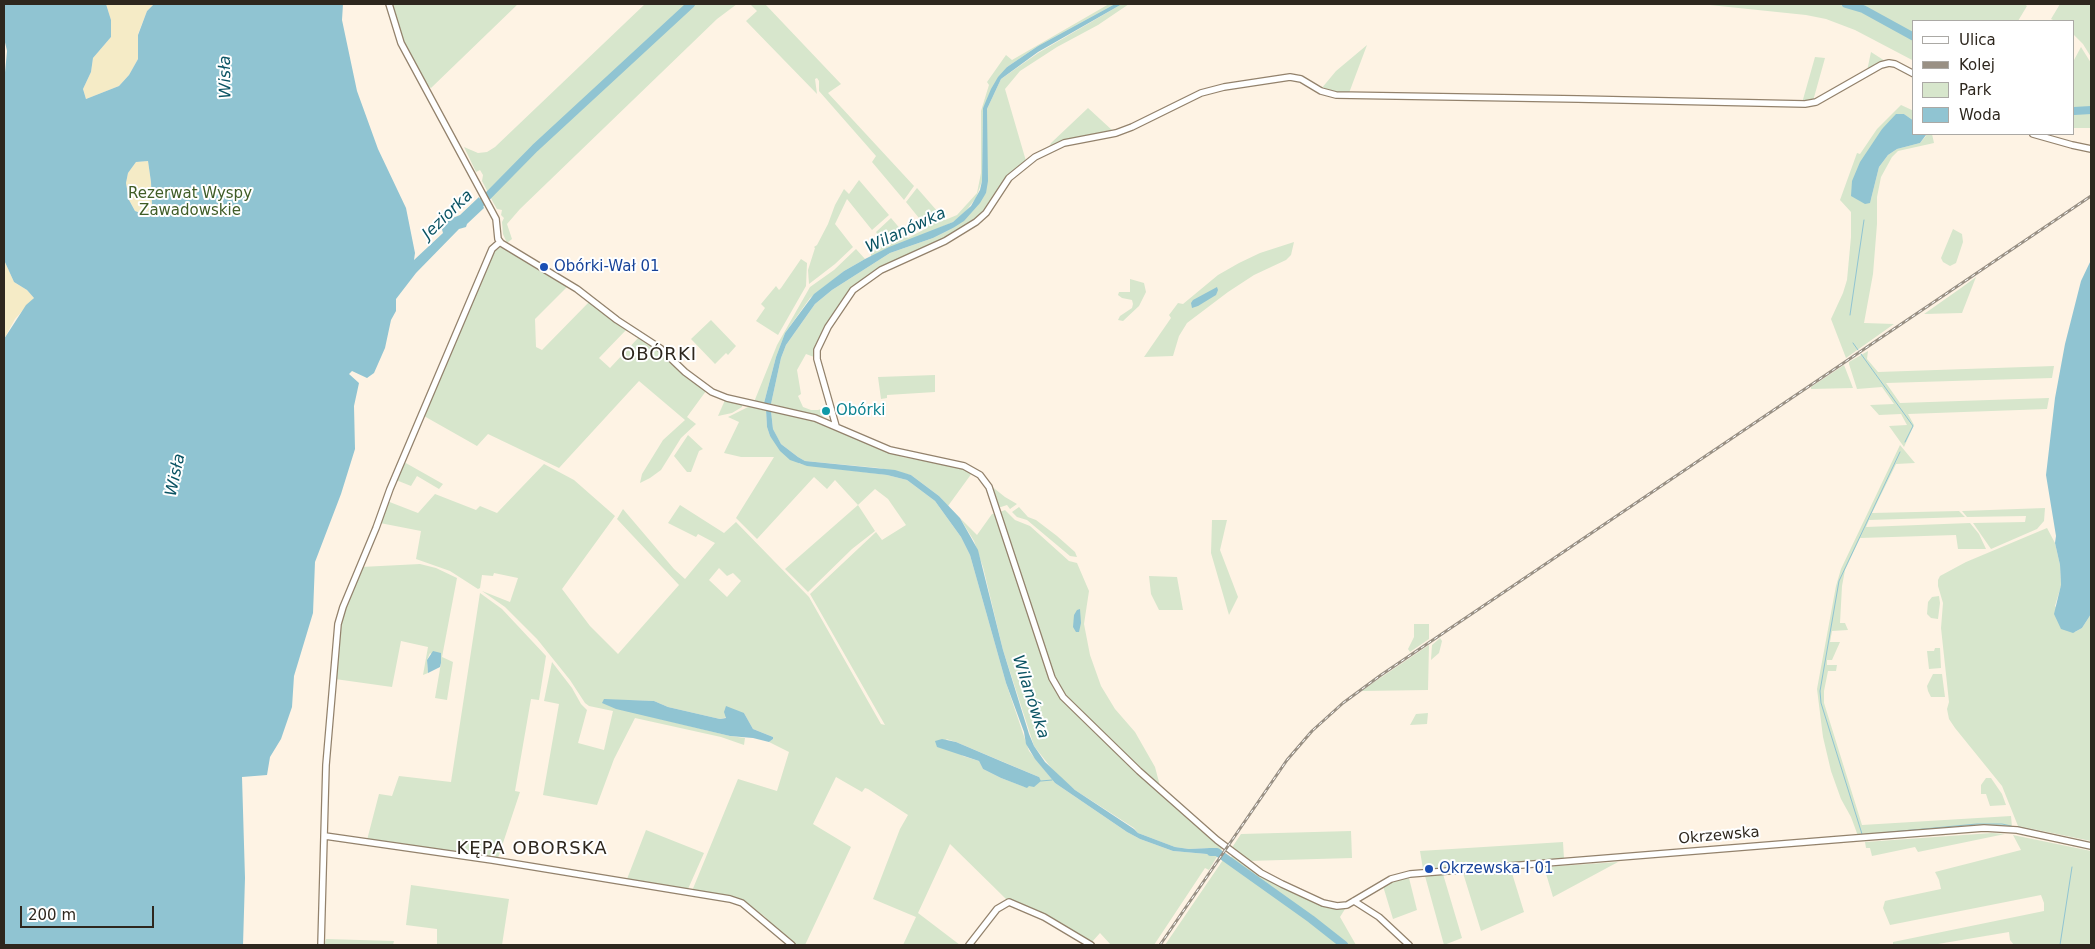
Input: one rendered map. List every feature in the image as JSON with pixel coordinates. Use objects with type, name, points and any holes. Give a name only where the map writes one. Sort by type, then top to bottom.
[{"type":"street","points":[[390,4],[401,43],[498,224],[500,242],[513,252],[588,296],[617,320],[660,348],[685,372],[712,392],[727,398],[815,418],[890,450],[964,466],[980,475],[989,487],[1052,678],[1063,697],[1139,771],[1222,844],[1261,873],[1328,905],[1343,906],[1354,901],[1379,917],[1409,945]]},
{"type":"street","points":[[836,426],[817,359],[817,350],[824,334],[853,290],[881,270],[945,241],[976,222],[986,212],[1009,178],[1035,156],[1064,143],[1116,133],[1132,127],[1201,93],[1224,87],[1290,77],[1301,78],[1321,91],[1336,95],[1578,98],[1805,104],[1816,102],[1889,62],[1912,73]]},
{"type":"street","points":[[2037,135],[2091,149]]},
{"type":"street","points":[[321,945],[323,824],[329,719],[336,639],[343,608],[390,489],[492,249],[500,242]]},
{"type":"street","name":"Okrzewska","points":[[1354,901],[1390,880],[1429,872],[1984,828],[2018,830],[2091,846]]},
{"type":"street","points":[[324,836],[474,857],[730,899],[749,909],[792,945]]},
{"type":"street","points":[[969,945],[996,909],[1009,902],[1044,917],[1091,945]]},
{"type":"green space","points":[[392,4],[518,4],[431,88],[427,85],[404,43],[397,26]]},
{"type":"green space","points":[[645,4],[737,4],[717,19],[520,209],[507,224],[512,239],[507,243],[503,234],[502,222],[504,218],[501,215],[502,210],[497,209],[482,181],[483,175],[480,170],[476,172],[464,147],[478,153],[487,152],[495,147]]},
{"type":"green space","points":[[750,4],[765,4],[841,84],[828,93],[914,186],[904,200],[872,162],[876,156],[819,91],[819,81],[817,78],[815,79],[817,94],[746,21],[757,11]]},
{"type":"green space","points":[[1109,4],[1115,4],[1038,46],[1007,67],[983,108],[982,181],[976,198],[962,216],[953,222],[871,257],[871,253],[884,243],[876,232],[891,218],[908,238],[927,228],[906,202],[917,188],[945,220],[957,215],[977,193],[981,173],[981,111],[989,85],[987,82],[1006,55],[1012,60]]},
{"type":"green space","points":[[1122,4],[1129,4],[1098,25],[1057,47],[1020,71],[1005,89],[1026,161],[1004,179],[985,212],[942,240],[903,257],[845,297],[818,340],[814,348],[814,357],[806,354],[797,370],[801,394],[798,396],[803,407],[818,410],[829,406],[830,412],[820,417],[771,404],[781,358],[786,345],[815,304],[832,290],[890,253],[933,238],[953,228],[986,193],[987,109],[1001,79],[1038,53]]},
{"type":"green space","points":[[1700,4],[2024,4],[2027,6],[2019,20],[1912,20],[1912,60],[1855,30],[1826,19],[1806,15]]},
{"type":"green space","points":[[2060,4],[2091,4],[2091,57],[2083,44],[2075,36],[2075,20],[2051,19]]},
{"type":"green space","points":[[1367,45],[1349,93],[1334,93],[1321,89],[1336,71]]},
{"type":"green space","points":[[2081,47],[2091,63],[2091,128],[2075,128],[2075,58]]},
{"type":"green space","points":[[1871,52],[1885,61],[1867,71]]},
{"type":"green space","points":[[1815,57],[1825,58],[1813,101],[1802,103]]},
{"type":"green space","points":[[1901,105],[1912,110],[1912,120],[1904,114],[1882,129],[1870,203],[1879,167],[1888,155],[1897,149],[1920,143],[1926,135],[1932,135],[1934,143],[1898,151],[1892,157],[1881,177],[1877,197],[1873,274],[1864,323],[1894,324],[1846,358],[1831,319],[1847,280],[1851,237],[1851,212],[1840,200],[1857,153],[1860,154],[1877,129]]},
{"type":"green space","points":[[1088,108],[1113,131],[1049,147],[1051,143]]},
{"type":"green space","points":[[859,180],[889,215],[872,230],[847,199],[835,224],[853,247],[809,284],[808,270],[814,247],[817,245],[828,224],[835,205],[844,189],[849,194]]},
{"type":"green space","points":[[1953,229],[1962,234],[1963,242],[1956,263],[1950,266],[1943,262],[1941,258]]},
{"type":"green space","points":[[1294,242],[1291,255],[1286,260],[1254,275],[1187,323],[1179,336],[1173,356],[1144,357],[1171,318],[1169,315],[1178,303],[1183,304],[1218,275],[1239,263],[1260,253]]},
{"type":"green space","points":[[501,247],[568,286],[535,319],[536,347],[542,350],[590,301],[627,329],[599,358],[610,368],[639,337],[664,354],[690,379],[706,391],[687,417],[696,424],[681,438],[661,470],[650,478],[640,483],[642,474],[663,440],[685,420],[639,381],[559,468],[488,434],[477,446],[424,416],[495,251]]},
{"type":"green space","points":[[856,249],[865,259],[844,271],[810,298],[785,333],[776,357],[764,403],[754,402],[777,345],[810,287],[834,270]]},
{"type":"green space","points":[[801,259],[807,263],[806,286],[778,335],[756,321],[765,308],[761,304],[776,286],[779,290],[781,288]]},
{"type":"green space","points":[[1976,277],[1962,313],[1924,314],[1961,288]]},
{"type":"green space","points":[[1130,279],[1144,283],[1146,292],[1139,306],[1123,321],[1118,320],[1120,316],[1132,308],[1132,300],[1118,295],[1119,292],[1130,292]]},
{"type":"green space","points":[[711,320],[736,346],[728,355],[726,353],[715,364],[691,339]]},
{"type":"green space","points":[[1868,351],[1867,359],[1878,372],[2054,366],[2052,378],[1886,383],[1900,403],[2049,398],[2047,409],[1908,414],[1914,425],[1904,447],[1889,426],[1907,425],[1901,414],[1879,415],[1870,405],[1894,404],[1882,387],[1857,389],[1849,362]]},
{"type":"green space","points":[[1844,365],[1853,388],[1811,389],[1811,387]]},
{"type":"green space","points":[[935,375],[935,392],[887,395],[887,398],[881,399],[878,377]]},
{"type":"green space","points":[[725,400],[742,404],[742,407],[732,413],[718,416]]},
{"type":"green space","points":[[750,406],[766,410],[767,427],[770,436],[800,464],[887,475],[907,480],[935,501],[961,537],[970,555],[1006,683],[1029,751],[1055,783],[1127,832],[1140,839],[1173,851],[1218,855],[1209,870],[1205,868],[1154,945],[1111,945],[1100,933],[1091,943],[1084,937],[1027,907],[1006,899],[950,844],[918,913],[960,945],[903,945],[916,917],[873,899],[900,829],[908,815],[868,789],[865,788],[862,792],[836,777],[813,824],[851,847],[805,945],[796,945],[786,938],[764,916],[744,902],[692,891],[738,779],[777,791],[789,752],[769,742],[773,737],[753,729],[744,713],[720,719],[668,707],[654,701],[619,700],[616,708],[745,738],[744,745],[721,737],[635,718],[614,759],[597,805],[543,795],[559,704],[544,701],[552,662],[587,710],[578,743],[604,750],[613,711],[589,706],[585,703],[570,680],[537,639],[505,607],[482,591],[510,602],[518,578],[494,573],[493,576],[482,575],[480,588],[478,589],[450,571],[416,559],[421,531],[380,523],[387,501],[418,513],[435,494],[476,510],[480,506],[497,513],[544,464],[574,480],[615,516],[562,589],[590,626],[618,654],[679,585],[617,519],[623,509],[674,569],[685,579],[715,543],[698,534],[696,537],[668,523],[680,505],[724,533],[736,522],[809,597],[881,724],[885,725],[810,594],[876,532],[882,540],[906,525],[888,499],[875,489],[858,505],[835,480],[827,489],[814,477],[757,539],[736,518],[774,457],[741,457],[724,453],[739,422],[728,417]],"holes":[[[719,568],[727,576],[733,573],[741,581],[727,597],[709,580]],[[946,739],[956,742],[1039,777],[1025,787],[1001,778],[983,769],[979,761],[963,756]]]},
{"type":"green space","points":[[771,411],[823,423],[902,457],[964,468],[972,473],[948,506],[939,496],[911,475],[879,468],[805,461],[781,444],[773,429]]},
{"type":"green space","points":[[688,435],[703,449],[699,451],[691,472],[687,472],[674,456]]},
{"type":"green space","points":[[1900,445],[1915,463],[1896,464],[1872,513],[1959,511],[1965,517],[1869,520],[1866,527],[1970,523],[1979,534],[1986,549],[1958,549],[1956,535],[1860,538],[1845,570],[1842,586],[1840,623],[1845,623],[1848,630],[1832,631],[1830,642],[1840,642],[1832,660],[1827,660],[1827,665],[1837,665],[1836,671],[1828,671],[1824,703],[1862,825],[2011,816],[2012,827],[1977,826],[1858,836],[1851,817],[1841,799],[1831,771],[1823,737],[1817,689],[1836,586],[1841,569]]},
{"type":"green space","points":[[404,462],[443,484],[439,489],[417,476],[411,486],[396,480]]},
{"type":"green space","points":[[990,485],[1017,504],[1010,509],[1007,505],[998,508]]},
{"type":"green space","points":[[858,505],[875,531],[852,549],[808,592],[785,569]]},
{"type":"green space","points":[[1019,507],[1028,517],[1036,520],[1057,536],[1075,552],[1077,557],[1070,556],[1027,520],[1017,517],[1012,512]]},
{"type":"green space","points":[[2045,508],[2044,521],[2037,529],[1991,549],[1973,523],[2025,522],[2026,516],[1967,517],[1962,511]]},
{"type":"green space","points":[[1005,510],[1015,520],[1030,526],[1069,561],[1077,563],[1089,591],[1084,624],[1090,655],[1101,686],[1115,709],[1135,732],[1155,767],[1160,786],[1066,697],[1058,685],[1000,512]]},
{"type":"green space","points":[[992,514],[995,514],[1056,692],[1156,791],[1178,807],[1223,847],[1220,852],[1210,848],[1189,849],[1175,847],[1138,833],[1134,828],[1075,790],[1056,774],[1034,746],[1003,650],[983,567],[974,541],[960,518],[977,535]]},
{"type":"green space","points":[[1212,520],[1227,520],[1220,550],[1238,597],[1229,615],[1211,553]]},
{"type":"green space","points":[[2047,528],[2055,543],[2060,565],[2061,586],[2055,606],[2075,632],[2082,628],[2091,614],[2091,841],[2018,826],[2002,786],[1955,728],[1949,719],[1947,709],[1949,702],[1941,628],[1943,603],[1938,586],[1940,576],[1966,562]]},
{"type":"green space","points":[[420,564],[436,568],[457,578],[442,657],[453,662],[447,700],[435,698],[441,663],[430,653],[427,660],[428,673],[423,675],[428,647],[401,641],[392,687],[335,679],[341,620],[361,567]]},
{"type":"green space","points":[[1149,576],[1177,577],[1183,610],[1159,610],[1151,594]]},
{"type":"green space","points":[[480,593],[502,609],[546,656],[539,700],[531,699],[515,791],[520,792],[498,858],[367,840],[379,794],[392,796],[399,776],[451,782]]},
{"type":"green space","points":[[1939,596],[1938,619],[1931,618],[1927,614],[1928,602],[1932,597]]},
{"type":"green space","points":[[1414,624],[1429,624],[1429,639],[1410,652],[1408,649],[1414,637]]},
{"type":"green space","points":[[1440,638],[1442,641],[1439,653],[1431,660],[1432,645]]},
{"type":"green space","points":[[1429,645],[1428,690],[1361,691]]},
{"type":"green space","points":[[1935,648],[1940,648],[1941,668],[1929,669],[1927,651],[1934,651]]},
{"type":"green space","points":[[1933,674],[1942,674],[1945,697],[1931,697],[1927,686]]},
{"type":"green space","points":[[1428,713],[1427,724],[1410,725],[1416,714]]},
{"type":"green space","points":[[1986,778],[1991,778],[2002,794],[2006,805],[1990,806],[1986,794],[1981,794],[1981,785]]},
{"type":"green space","points":[[646,830],[704,853],[688,889],[627,879]]},
{"type":"green space","points":[[1351,831],[1352,858],[1247,861],[1231,849],[1241,834]]},
{"type":"green space","points":[[1992,833],[2005,834],[1918,852],[1915,847],[1872,856],[1870,848],[1866,848],[1865,842]]},
{"type":"green space","points":[[2013,835],[2091,851],[2091,945],[2014,945],[2010,940],[2009,932],[1932,945],[1893,945],[1893,942],[2044,911],[2041,895],[1890,925],[1883,908],[1885,901],[1941,889],[1935,872],[2021,850]]},
{"type":"green space","points":[[1563,842],[1564,859],[1423,869],[1420,851]]},
{"type":"green space","points":[[1232,856],[1262,876],[1327,908],[1345,909],[1340,917],[1356,945],[1165,945],[1225,857],[1229,859]]},
{"type":"green space","points":[[1618,862],[1553,897],[1544,867]]},
{"type":"green space","points":[[1511,870],[1524,912],[1481,931],[1463,873]]},
{"type":"green space","points":[[1443,874],[1462,938],[1444,945],[1425,876]]},
{"type":"green space","points":[[1409,878],[1417,910],[1393,919],[1383,886],[1396,880]]},
{"type":"green space","points":[[411,885],[509,899],[502,945],[437,945],[437,929],[406,925]]},
{"type":"green space","points":[[326,939],[394,941],[393,945],[324,945]]},
{"type":"sand","points":[[106,4],[154,4],[147,11],[138,34],[138,59],[129,75],[119,86],[86,99],[83,89],[91,72],[93,58],[111,37],[111,20]]},
{"type":"sand","points":[[148,161],[152,205],[146,215],[135,211],[129,200],[126,183],[128,173],[136,162]]},
{"type":"sand","points":[[4,260],[14,282],[27,290],[34,298],[15,319],[4,339]]},
{"type":"water","name":"Rezerwat Wyspy Zawadowskie","points":[[4,4],[106,4],[111,20],[111,37],[93,58],[91,72],[83,89],[86,99],[119,86],[129,75],[138,59],[138,35],[147,11],[154,4],[343,4],[342,20],[357,91],[378,149],[406,208],[415,253],[414,260],[443,233],[441,226],[443,222],[460,215],[479,197],[484,208],[466,227],[459,229],[416,273],[396,299],[396,311],[391,320],[385,348],[374,373],[367,378],[352,371],[349,374],[359,383],[354,406],[355,449],[341,494],[315,562],[313,613],[294,676],[292,707],[281,739],[270,757],[267,775],[242,777],[245,878],[243,945],[4,945],[4,339],[26,305],[34,298],[27,290],[14,282],[4,260],[4,83],[7,51],[4,38]],"holes":[[[148,161],[152,205],[146,215],[135,211],[129,200],[126,183],[128,173],[136,162]]]},
{"type":"water","points":[[1115,4],[1122,4],[1038,52],[1001,79],[987,109],[988,181],[986,193],[980,203],[964,221],[953,228],[933,238],[890,253],[832,290],[815,304],[786,345],[781,358],[771,404],[764,403],[776,357],[785,333],[814,294],[844,271],[865,259],[889,247],[953,222],[971,206],[980,190],[982,181],[983,108],[998,77],[1007,67],[1038,46]]},
{"type":"water","points":[[1896,114],[1904,114],[1912,120],[1912,135],[1926,135],[1920,143],[1897,149],[1888,155],[1879,167],[1870,203],[1865,204],[1851,196],[1852,181],[1860,162],[1882,129]]},
{"type":"water","points":[[2091,260],[2091,614],[2082,628],[2073,633],[2061,629],[2054,614],[2061,585],[2060,565],[2055,543],[2056,536],[2046,475],[2055,398],[2065,344],[2081,281]]},
{"type":"water","points":[[1217,287],[1216,295],[1192,308],[1191,303],[1193,300]]},
{"type":"water","points":[[766,410],[771,411],[773,429],[781,444],[805,461],[895,470],[911,475],[939,496],[960,518],[978,550],[1003,650],[1029,734],[1034,746],[1045,762],[1075,790],[1138,833],[1175,847],[1189,849],[1210,848],[1220,852],[1218,855],[1173,851],[1140,839],[1055,783],[1035,759],[1026,744],[1024,732],[1006,683],[970,555],[961,537],[935,501],[907,480],[887,475],[807,466],[790,460],[780,451],[770,436],[767,427]]},
{"type":"water","points":[[1080,609],[1081,623],[1079,632],[1076,632],[1073,627],[1074,615]]},
{"type":"water","points":[[433,651],[441,653],[441,663],[440,667],[428,673],[427,660]]},
{"type":"water","points":[[604,699],[654,701],[668,707],[720,719],[726,718],[724,712],[726,706],[744,713],[753,729],[773,737],[773,739],[769,742],[753,738],[730,736],[616,709],[602,703]]},
{"type":"water","points":[[942,739],[956,742],[1039,777],[1041,781],[1034,787],[1029,786],[1027,788],[1001,778],[983,769],[979,761],[937,747],[935,741]]},
{"type":"waterway","name":"Jeziorka","points":[[475,209],[535,148],[691,4]]},
{"type":"waterway","name":"Jeziorka","points":[[1846,4],[1863,9],[1912,36]]},
{"type":"waterway","name":"Jeziorka","points":[[2075,111],[2091,110]]},
{"type":"waterway","points":[[1850,315],[1864,220]]},
{"type":"waterway","points":[[1853,343],[1858,350]]},
{"type":"waterway","points":[[1861,354],[1913,426],[1905,442]]},
{"type":"waterway","points":[[1862,834],[1821,703],[1820,691],[1839,581],[1900,452]]},
{"type":"waterway","points":[[1041,781],[1052,780]]},
{"type":"waterway","points":[[1859,835],[1977,824],[2011,826]]},
{"type":"waterway","points":[[2019,827],[2091,843]]},
{"type":"waterway","name":"Wilanówka","points":[[1211,852],[1217,852],[1344,945]]},
{"type":"waterway","points":[[2060,945],[2072,867]]},
{"type":"railway","points":[[1160,945],[1287,760],[1312,731],[1343,703],[1381,675],[2091,196]]},
{"type":"place","name":"Obórki-Wał 01","points":[[544,267]]},
{"type":"place","name":"Obórki","points":[[826,411]]},
{"type":"place","name":"Okrzewska I 01","points":[[1429,869]]},
{"type":"district","name":"OBÓRKI","points":[[659,355]]},
{"type":"district","name":"KĘPA OBORSKA","points":[[532,849]]},
{"type":"water label","name":"Wisła","points":[[226,77]]},
{"type":"water label","name":"Wisła","points":[[176,475]]}]
